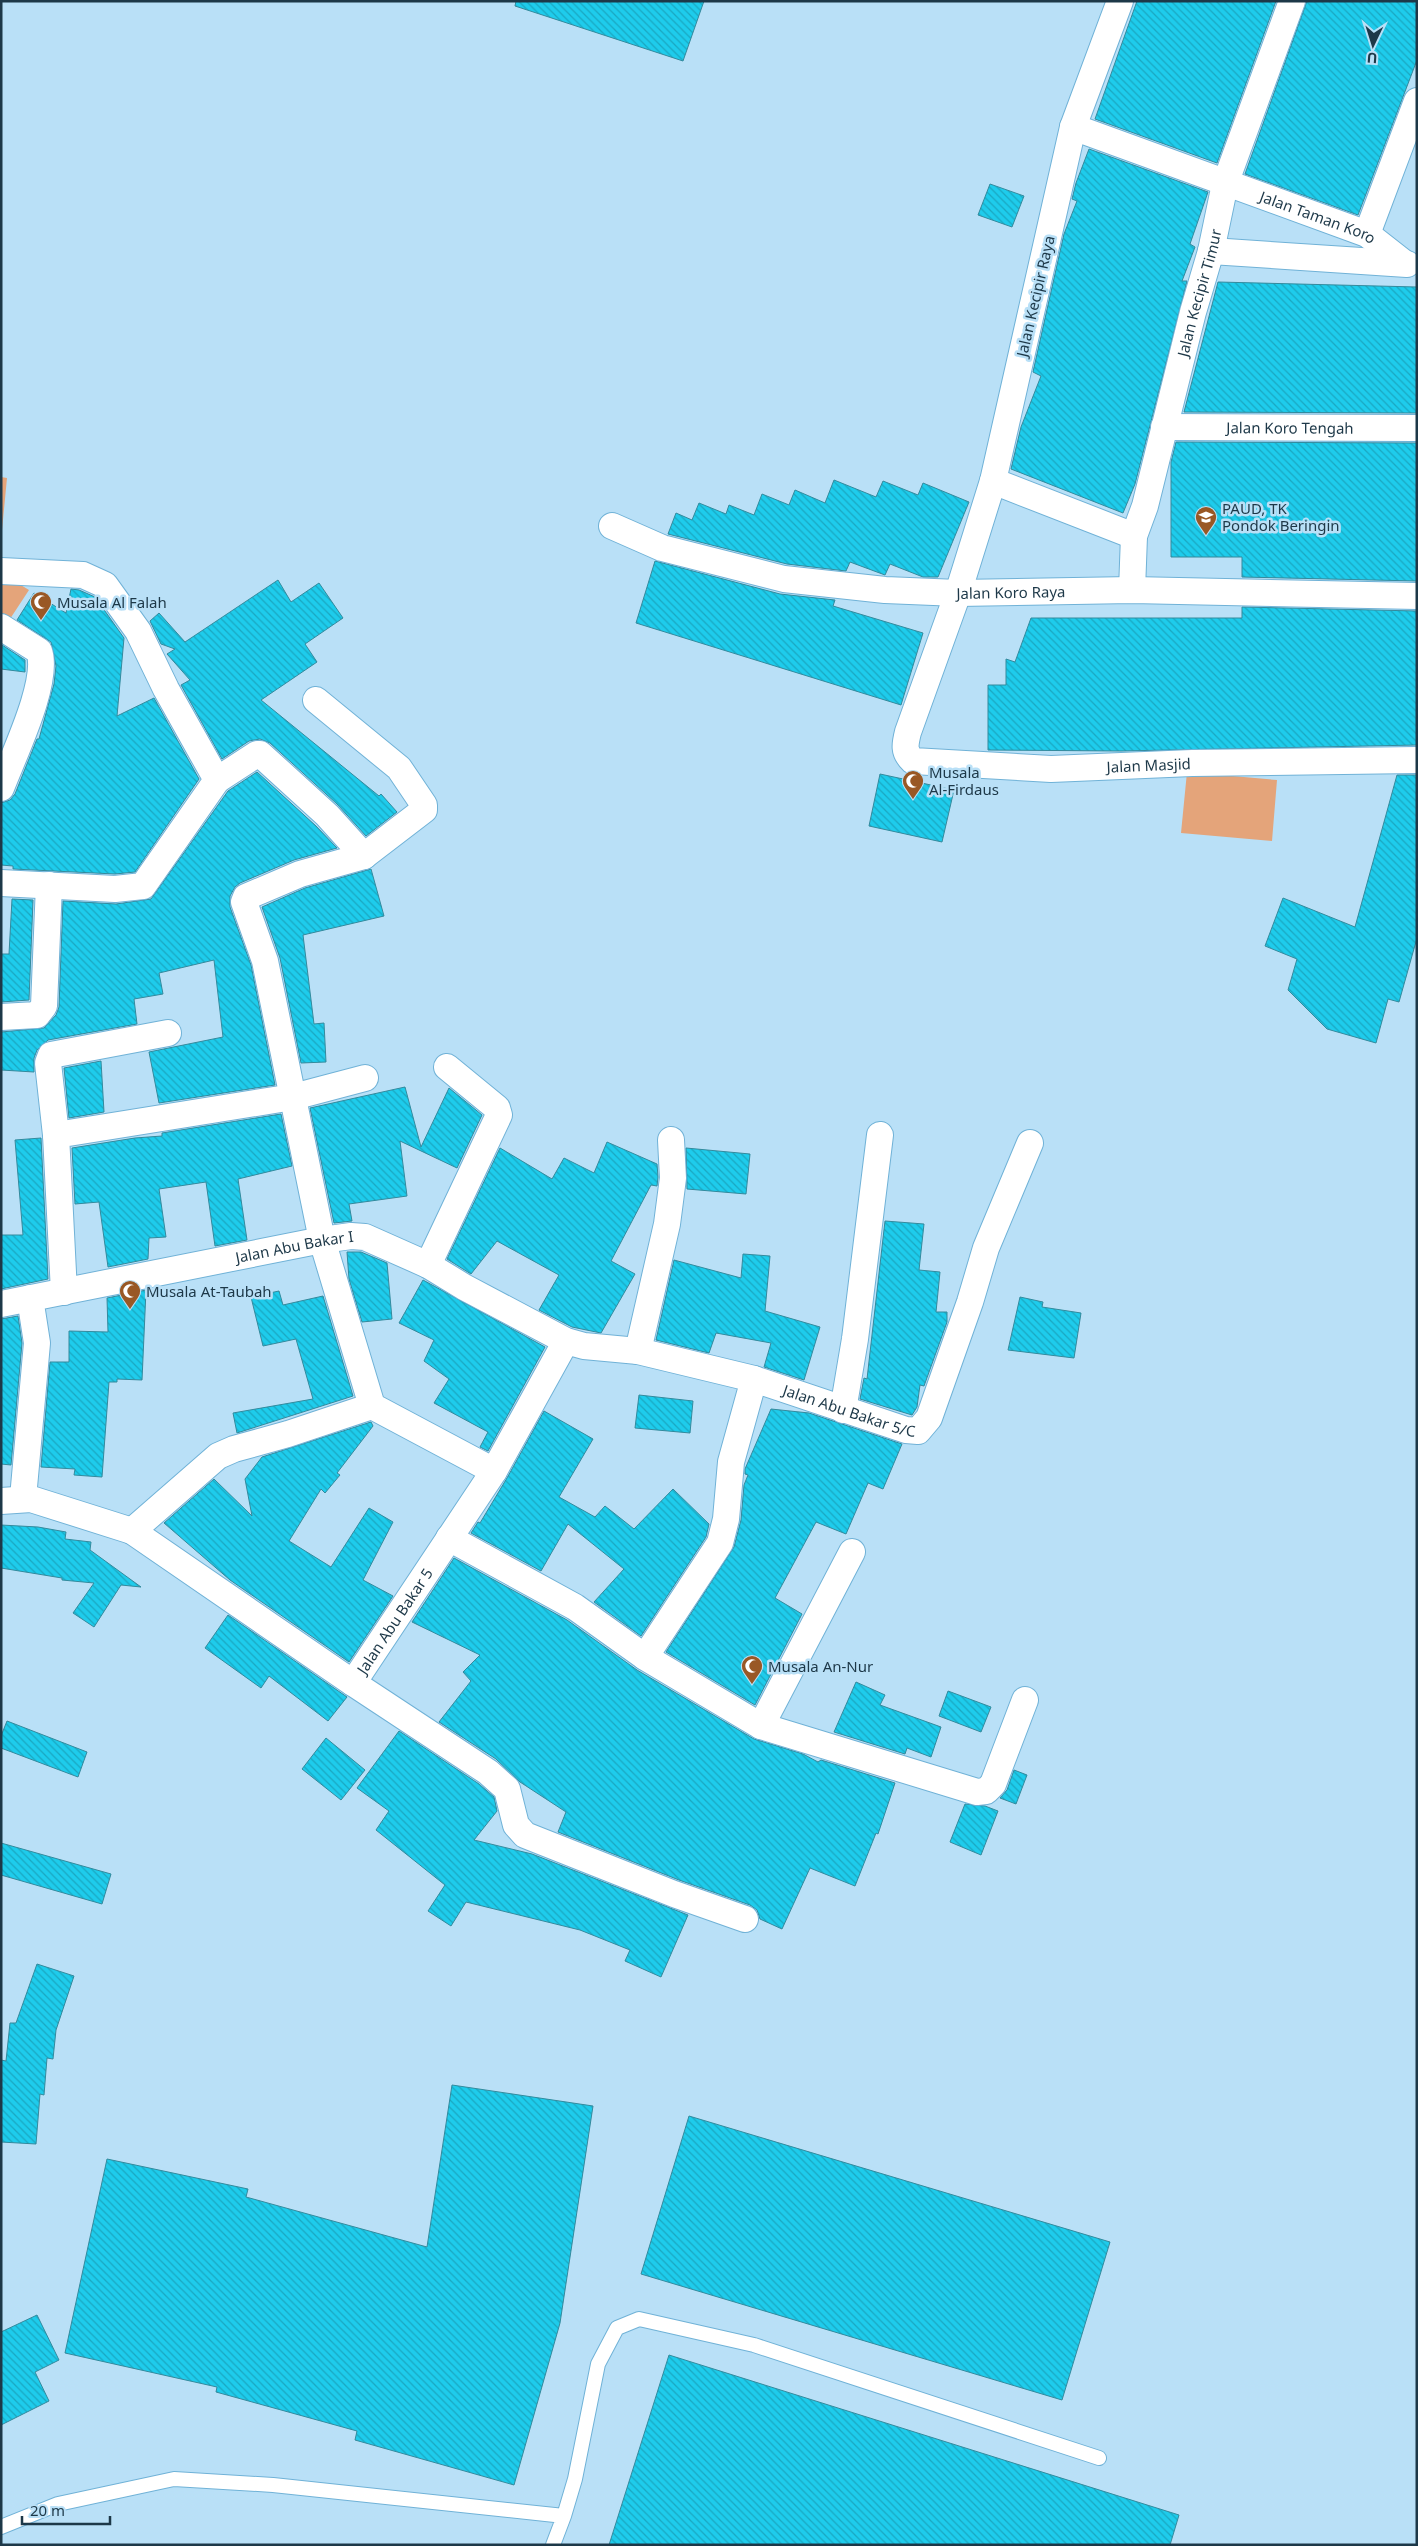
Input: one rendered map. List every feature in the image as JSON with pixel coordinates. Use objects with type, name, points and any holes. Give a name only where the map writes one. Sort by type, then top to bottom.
[{"type":"street","name":"Jalan Kecipir Raya","points":[[958,593],[993,481],[1073,127],[1120,1]]},
{"type":"street","name":"Jalan Kecipir Timur","points":[[1132,590],[1134,536],[1145,506],[1193,312],[1211,251],[1225,184],[1292,1]]},
{"type":"street","points":[[1367,234],[1417,101]]},
{"type":"street","name":"Jalan Taman Koro","points":[[1073,127],[1225,184],[1367,234],[1411,264]]},
{"type":"street","name":"Jalan Taman Koro","points":[[1211,251],[1411,264]]},
{"type":"street","name":"Jalan Koro Tengah","points":[[1164,428],[1417,428]]},
{"type":"street","points":[[993,481],[1134,536]]},
{"type":"street","name":"Jalan Koro Raya","points":[[612,526],[662,548],[784,579],[885,590],[958,593],[1132,590],[1417,596]]},
{"type":"street","points":[[1,570],[83,575],[105,585],[138,631],[166,689],[217,780]]},
{"type":"street","name":"Jalan Masjid","points":[[958,593],[908,732],[905,746],[906,755],[913,762],[1051,769],[1192,763],[1417,760]]},
{"type":"street","points":[[1,627],[39,651],[42,658],[39,688],[1,788]]},
{"type":"street","points":[[316,700],[399,768],[424,805],[422,814],[364,856],[300,874],[244,899],[265,961],[322,1240],[372,1406],[494,1471]]},
{"type":"street","points":[[1,883],[115,889],[143,886],[217,780],[257,754],[260,754],[327,815],[364,856]]},
{"type":"street","points":[[1,1018],[37,1015],[44,1006],[49,885]]},
{"type":"street","points":[[64,1292],[56,1135],[48,1063],[51,1055],[168,1034]]},
{"type":"street","points":[[428,1265],[499,1115],[497,1108],[447,1067]]},
{"type":"street","points":[[56,1135],[293,1097],[366,1078]]},
{"type":"street","points":[[843,1410],[855,1338],[880,1135]]},
{"type":"street","points":[[638,1351],[667,1224],[673,1178],[671,1140]]},
{"type":"street","name":"Jalan Abu Bakar 5/C","points":[[566,1341],[584,1346],[638,1351],[754,1379],[906,1430],[918,1431],[925,1426],[970,1302],[986,1248],[1030,1143]]},
{"type":"street","name":"Jalan Abu Bakar I","points":[[1,1304],[322,1240],[351,1236],[365,1237],[428,1265],[464,1287],[566,1341]]},
{"type":"street","points":[[12,1500],[37,1343],[30,1298]]},
{"type":"street","name":"Jalan Abu Bakar 5","points":[[12,1500],[132,1531],[353,1683],[494,1471],[566,1341]]},
{"type":"street","points":[[645,1657],[720,1543],[726,1520],[731,1462],[754,1379]]},
{"type":"street","points":[[132,1531],[218,1456],[234,1449],[288,1434],[372,1406]]},
{"type":"street","points":[[449,1538],[575,1607],[645,1657],[760,1726],[977,1792],[986,1791],[993,1784],[1025,1700]]},
{"type":"street","points":[[760,1726],[852,1552]]},
{"type":"street","points":[[353,1683],[488,1772],[506,1789],[516,1826],[526,1835],[629,1877],[745,1919]]},
{"type":"lane","points":[[552,2545],[564,2516],[575,2479],[598,2364],[617,2328],[639,2319],[754,2345],[1099,2458]]},
{"type":"lane","points":[[1,2527],[58,2504],[174,2480],[273,2486],[564,2516]]},
{"type":"shaded area","points":[[1,477],[7,478],[2,530],[1,530]]},
{"type":"shaded area","points":[[6,576],[29,590],[8,622],[1,618],[1,582]]},
{"type":"shaded area","points":[[1187,772],[1277,780],[1272,841],[1181,833]]},
{"type":"building","points":[[516,1],[704,1],[683,61],[515,6]]},
{"type":"building","points":[[1137,1],[1276,1],[1217,163],[1095,119]]},
{"type":"building","points":[[1307,1],[1417,1],[1417,60],[1358,215],[1245,174]]},
{"type":"building","points":[[1089,149],[1208,192],[1190,244],[1195,247],[1182,281],[1187,281],[1135,484],[1123,513],[1011,469],[1021,427],[1041,376],[1033,372],[1064,234],[1077,201],[1072,199],[1076,183]]},
{"type":"building","points":[[990,184],[1024,196],[1012,227],[978,215]]},
{"type":"building","points":[[1218,282],[1417,287],[1417,413],[1184,412]]},
{"type":"building","points":[[1176,442],[1417,443],[1417,581],[1242,577],[1242,557],[1171,557],[1171,462]]},
{"type":"building","points":[[834,480],[876,497],[883,481],[918,495],[923,483],[969,502],[938,577],[923,577],[890,564],[885,575],[850,562],[846,571],[787,564],[668,534],[676,513],[692,520],[699,503],[726,514],[729,505],[754,515],[762,494],[789,505],[795,490],[825,503]]},
{"type":"building","points":[[655,561],[780,594],[835,600],[833,606],[923,633],[901,705],[636,623]]},
{"type":"building","points":[[278,580],[291,602],[319,583],[343,618],[305,644],[317,662],[261,700],[379,796],[381,794],[397,812],[366,836],[337,804],[270,743],[260,739],[249,741],[222,759],[181,685],[190,680],[167,654],[175,649],[161,644],[150,621],[159,613],[185,642]]},
{"type":"building","points":[[71,589],[79,590],[95,597],[124,638],[117,716],[154,698],[199,779],[135,872],[115,874],[13,869],[13,866],[1,865],[1,803],[10,800],[15,794],[37,739],[39,739],[54,684],[56,666],[51,642],[17,620],[34,593],[66,613]]},
{"type":"building","points":[[1242,607],[1417,611],[1417,745],[1121,751],[988,750],[988,685],[1006,685],[1006,659],[1015,662],[1031,618],[1242,618]]},
{"type":"building","points":[[2,645],[25,660],[25,672],[1,669]]},
{"type":"building","points":[[257,772],[337,848],[294,860],[240,883],[235,887],[230,896],[230,907],[251,965],[275,1085],[159,1103],[149,1052],[223,1037],[214,960],[159,973],[163,994],[134,999],[137,1024],[48,1040],[37,1050],[34,1058],[34,1072],[1,1070],[1,1032],[44,1028],[56,1015],[59,1007],[63,901],[116,904],[151,899],[228,791]]},
{"type":"building","name":"Musala Al-Firdaus","points":[[880,774],[954,790],[942,842],[869,826]]},
{"type":"building","points":[[1397,775],[1417,775],[1417,938],[1399,1002],[1388,999],[1376,1043],[1327,1029],[1288,990],[1297,959],[1265,946],[1283,898],[1355,927]]},
{"type":"building","points":[[371,869],[384,916],[303,935],[314,1024],[324,1023],[326,1062],[301,1063],[280,958],[262,907],[305,888]]},
{"type":"building","points":[[12,899],[33,900],[29,1000],[1,1002],[1,954],[9,954]]},
{"type":"building","points":[[101,1061],[104,1112],[69,1118],[64,1068]]},
{"type":"building","points":[[405,1087],[421,1147],[449,1088],[482,1115],[457,1168],[400,1141],[407,1196],[349,1204],[352,1221],[334,1223],[310,1108]]},
{"type":"building","points":[[281,1114],[292,1166],[238,1179],[247,1240],[215,1246],[206,1182],[159,1189],[166,1237],[149,1238],[148,1259],[108,1267],[99,1202],[75,1204],[72,1148],[135,1138],[162,1136],[162,1133]]},
{"type":"building","points":[[41,1138],[48,1279],[1,1289],[1,1235],[23,1235],[15,1140]]},
{"type":"building","points":[[607,1142],[657,1164],[658,1177],[657,1186],[651,1185],[611,1261],[635,1274],[601,1333],[572,1327],[539,1310],[559,1275],[497,1241],[471,1274],[447,1259],[500,1148],[552,1179],[564,1158],[594,1173]]},
{"type":"building","points":[[686,1148],[750,1154],[746,1194],[687,1189]]},
{"type":"building","points":[[885,1221],[924,1224],[919,1270],[940,1272],[936,1312],[947,1312],[947,1322],[924,1386],[920,1385],[917,1407],[912,1415],[860,1399],[864,1378],[867,1379]]},
{"type":"building","points":[[347,1252],[361,1252],[387,1263],[392,1319],[362,1322],[349,1279]]},
{"type":"building","points":[[743,1254],[770,1256],[765,1311],[820,1327],[804,1380],[764,1367],[771,1343],[716,1333],[709,1353],[656,1340],[674,1260],[741,1278]]},
{"type":"building","points":[[423,1280],[545,1347],[488,1451],[480,1447],[488,1432],[434,1403],[449,1379],[424,1361],[434,1340],[399,1323]]},
{"type":"building","points":[[146,1290],[142,1380],[117,1379],[117,1382],[109,1382],[102,1477],[74,1475],[75,1469],[41,1467],[50,1362],[69,1362],[69,1331],[108,1332],[107,1298]]},
{"type":"building","points":[[279,1291],[283,1305],[323,1296],[353,1396],[237,1433],[233,1413],[313,1399],[296,1339],[263,1346],[251,1297]]},
{"type":"building","points":[[1020,1297],[1043,1302],[1042,1307],[1081,1313],[1074,1358],[1008,1350]]},
{"type":"building","points":[[18,1316],[22,1343],[11,1465],[1,1464],[1,1319]]},
{"type":"building","points":[[639,1395],[693,1401],[690,1433],[635,1428]]},
{"type":"building","points":[[771,1409],[809,1413],[902,1444],[883,1489],[868,1483],[846,1534],[816,1522],[775,1598],[802,1614],[755,1705],[666,1652],[734,1547],[741,1520],[744,1485],[748,1475],[745,1474],[745,1469]]},
{"type":"building","points":[[544,1411],[593,1439],[559,1497],[595,1517],[605,1506],[634,1529],[673,1489],[709,1524],[706,1537],[641,1636],[594,1602],[624,1569],[568,1524],[541,1571],[471,1533],[478,1522],[480,1523],[507,1478]]},
{"type":"building","points":[[371,1422],[373,1426],[337,1473],[340,1475],[325,1493],[321,1489],[289,1541],[331,1567],[369,1508],[393,1522],[363,1580],[393,1596],[349,1662],[230,1580],[164,1523],[214,1479],[252,1516],[245,1479],[262,1457]]},
{"type":"building","points":[[1,1525],[38,1527],[66,1532],[65,1539],[91,1542],[90,1550],[141,1587],[121,1585],[94,1627],[73,1613],[94,1583],[62,1580],[62,1578],[1,1568]]},
{"type":"building","points":[[454,1558],[567,1620],[637,1670],[754,1739],[803,1754],[818,1762],[821,1760],[895,1783],[878,1834],[876,1833],[855,1886],[810,1868],[782,1929],[760,1919],[757,1910],[750,1905],[679,1880],[558,1832],[566,1812],[520,1782],[496,1759],[439,1722],[471,1681],[463,1672],[480,1655],[412,1622]]},
{"type":"building","points":[[228,1615],[347,1697],[328,1721],[269,1676],[261,1688],[205,1648]]},
{"type":"building","points":[[856,1682],[885,1695],[880,1705],[941,1727],[931,1757],[907,1748],[905,1754],[834,1732]]},
{"type":"building","points":[[948,1691],[991,1707],[981,1732],[939,1716]]},
{"type":"building","points":[[7,1721],[87,1752],[78,1777],[1,1748],[1,1736]]},
{"type":"building","points":[[399,1731],[479,1784],[494,1797],[497,1811],[474,1840],[532,1854],[688,1915],[661,1977],[625,1961],[630,1950],[580,1930],[466,1902],[451,1926],[428,1911],[445,1885],[376,1830],[389,1811],[357,1788]]},
{"type":"building","points":[[326,1738],[365,1770],[341,1800],[302,1769]]},
{"type":"building","points":[[1014,1770],[1027,1775],[1016,1804],[1000,1798],[1007,1790]]},
{"type":"building","points":[[965,1804],[985,1806],[998,1811],[981,1855],[950,1842]]},
{"type":"building","points":[[1,1843],[111,1874],[102,1904],[1,1875]]},
{"type":"building","points":[[37,1964],[74,1976],[56,2030],[53,2059],[47,2058],[44,2095],[40,2094],[36,2144],[1,2142],[1,2060],[6,2061],[10,2023],[16,2023]]},
{"type":"building","points":[[452,2085],[593,2106],[560,2323],[514,2485],[355,2440],[357,2431],[216,2392],[217,2387],[65,2353],[107,2159],[248,2189],[246,2197],[427,2247]]},
{"type":"building","points":[[689,2116],[1110,2242],[1062,2400],[641,2274]]},
{"type":"building","points":[[37,2315],[59,2360],[35,2372],[49,2401],[1,2425],[1,2332]]},
{"type":"building","points":[[669,2355],[1179,2515],[1170,2545],[609,2545]]},
{"type":"place","name":"PAUD, TK Pondok Beringin","points":[[1206,536]]},
{"type":"place","name":"Musala Al Falah","points":[[41,621]]},
{"type":"place","name":"Musala Al-Firdaus","points":[[913,800]]},
{"type":"place","name":"Musala At-Taubah","points":[[130,1310]]},
{"type":"place","name":"Musala An-Nur","points":[[752,1685]]}]
